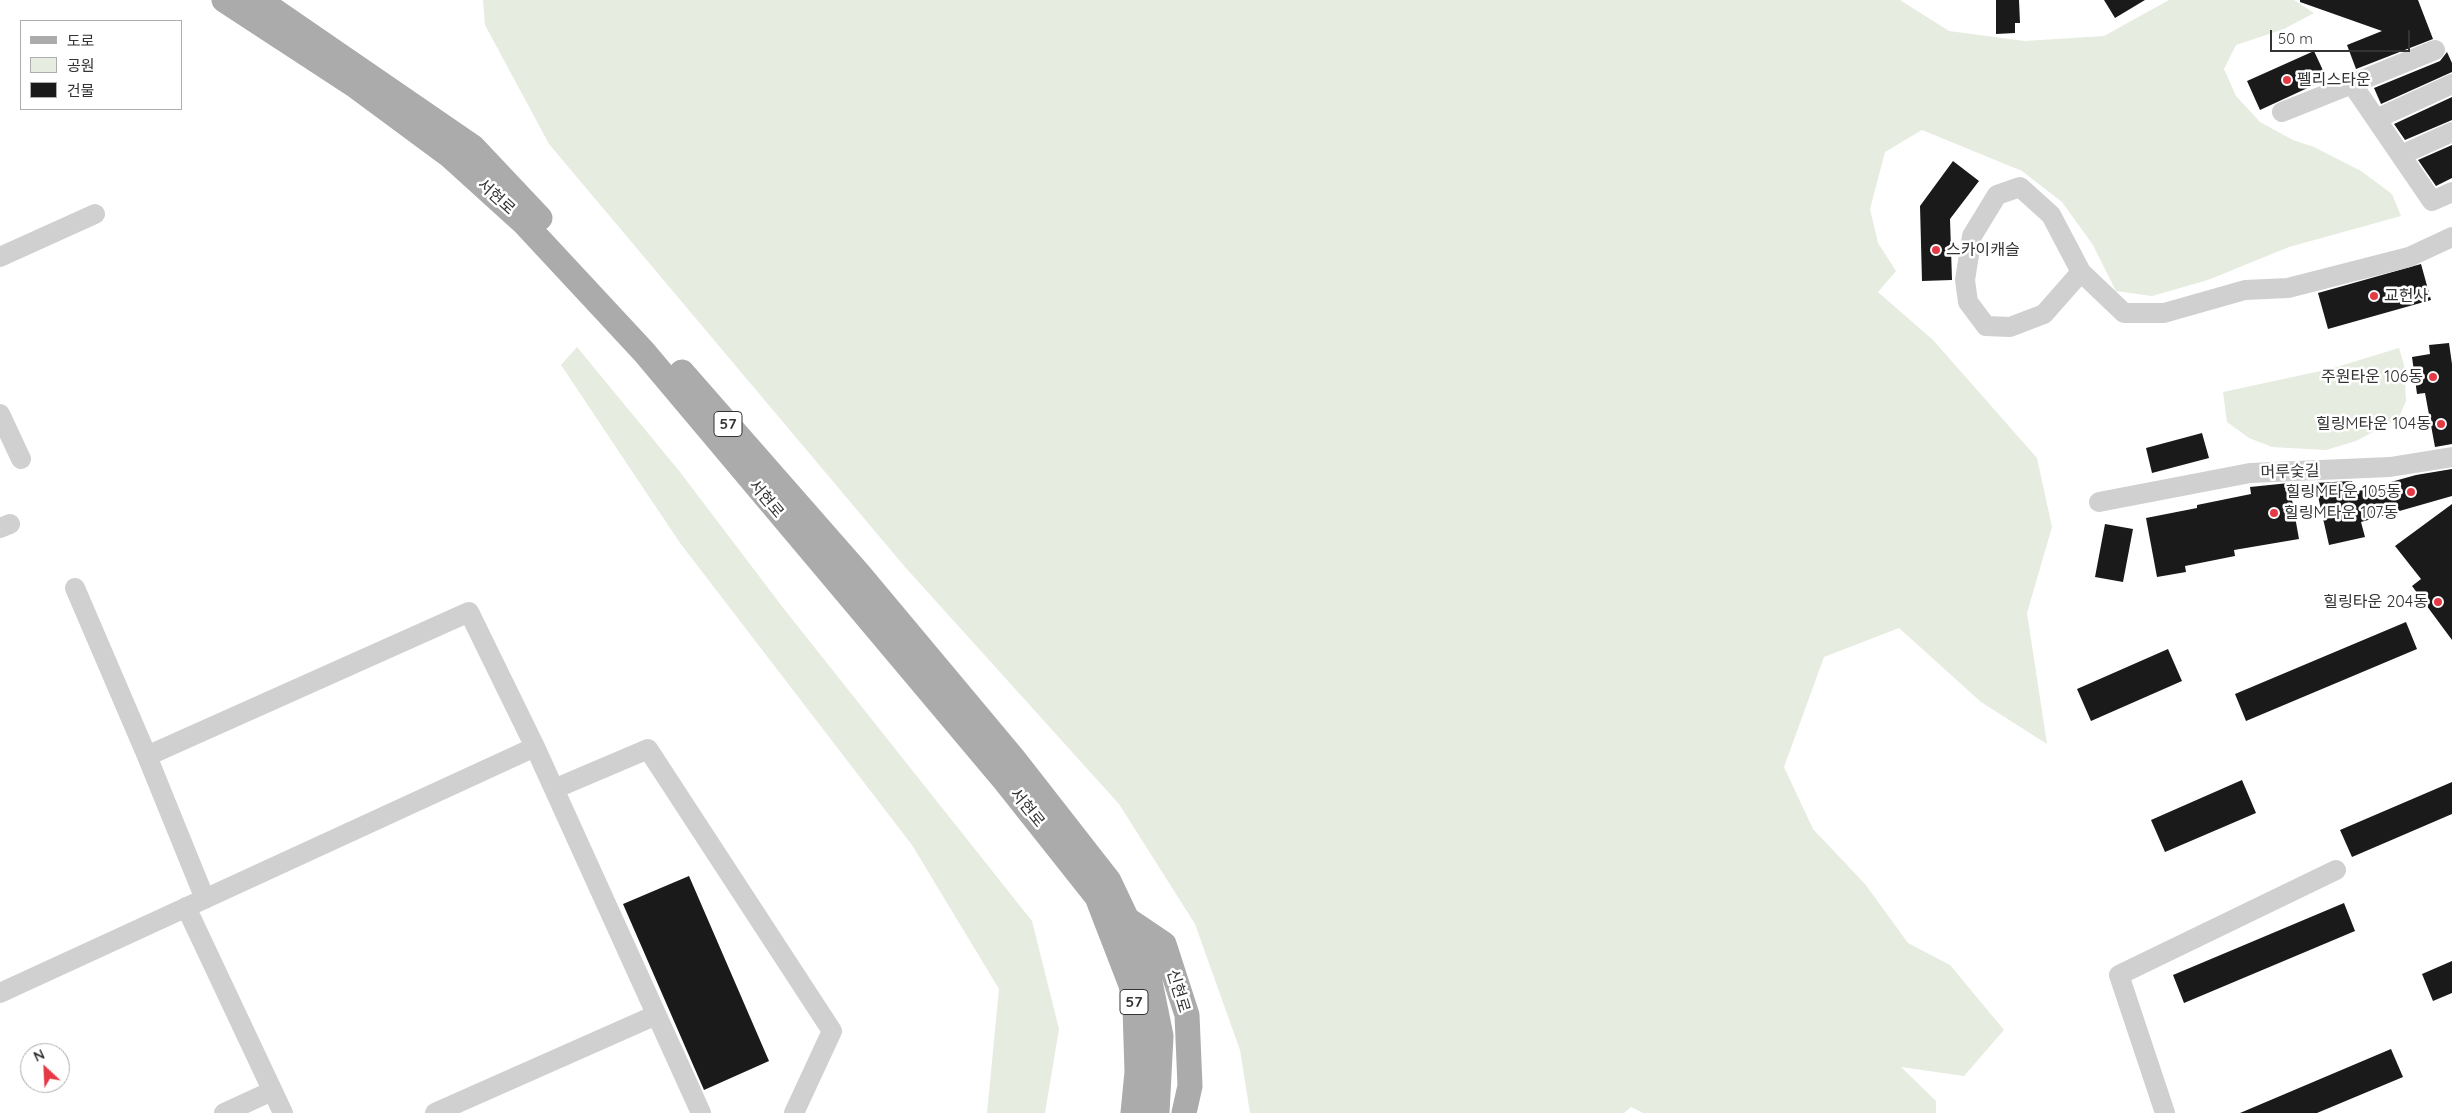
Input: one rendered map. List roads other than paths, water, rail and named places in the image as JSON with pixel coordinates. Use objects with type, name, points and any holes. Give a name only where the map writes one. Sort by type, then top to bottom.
[{"type":"main road","name":"서현로","points":[[224,0],[354,85],[450,156],[524,223],[644,352],[1005,781],[1098,897],[1131,985],[1136,1008],[1137,1072],[1133,1113]]},
{"type":"main road","name":"서현로","points":[[259,0],[474,147],[619,301],[860,575],[1014,758],[1109,881],[1145,957],[1161,1036],[1157,1113]]},
{"type":"main road","name":"신현로","points":[[1126,918],[1164,944],[1187,1015],[1190,1086],[1184,1113]]},
{"type":"street","points":[[2282,112],[2435,50]]},
{"type":"street","points":[[2352,84],[2432,201],[2452,192]]},
{"type":"street","points":[[2376,119],[2452,84]]},
{"type":"street","points":[[2401,155],[2452,132]]},
{"type":"street","points":[[2081,272],[2044,314],[2010,327],[1986,326],[1968,302],[1965,280],[1972,236],[1997,195],[2020,187],[2051,215],[2081,272],[2124,313],[2164,313],[2244,290],[2288,288],[2409,258],[2452,237]]},
{"type":"street","points":[[0,257],[95,214]]},
{"type":"street","points":[[0,414],[21,460]]},
{"type":"street","name":"머루숯길","points":[[2099,502],[2250,474],[2390,467],[2452,456]]},
{"type":"street","points":[[75,588],[147,756],[205,899]]},
{"type":"street","points":[[147,756],[469,612],[535,746],[701,1113]]},
{"type":"street","points":[[0,993],[535,746]]},
{"type":"street","points":[[554,789],[648,749],[832,1031],[794,1113]]},
{"type":"street","points":[[2165,1113],[2119,975],[2336,870]]},
{"type":"street","points":[[186,907],[283,1113]]},
{"type":"street","points":[[435,1113],[656,1015]]},
{"type":"street","points":[[224,1113],[272,1091]]},
{"type":"place","name":"펠리스타운","points":[[2287,80]]},
{"type":"place","name":"스카이캐슬","points":[[1936,250]]},
{"type":"place","name":"교헌사","points":[[2374,296]]},
{"type":"place","name":"주원타운 106동","points":[[2433,377]]},
{"type":"place","name":"힐링M타운 104동","points":[[2441,424]]},
{"type":"place","name":"힐링M타운 105동","points":[[2411,492]]},
{"type":"place","name":"힐링M타운 107동","points":[[2274,513]]},
{"type":"place","name":"힐링타운 204동","points":[[2438,602]]}]
